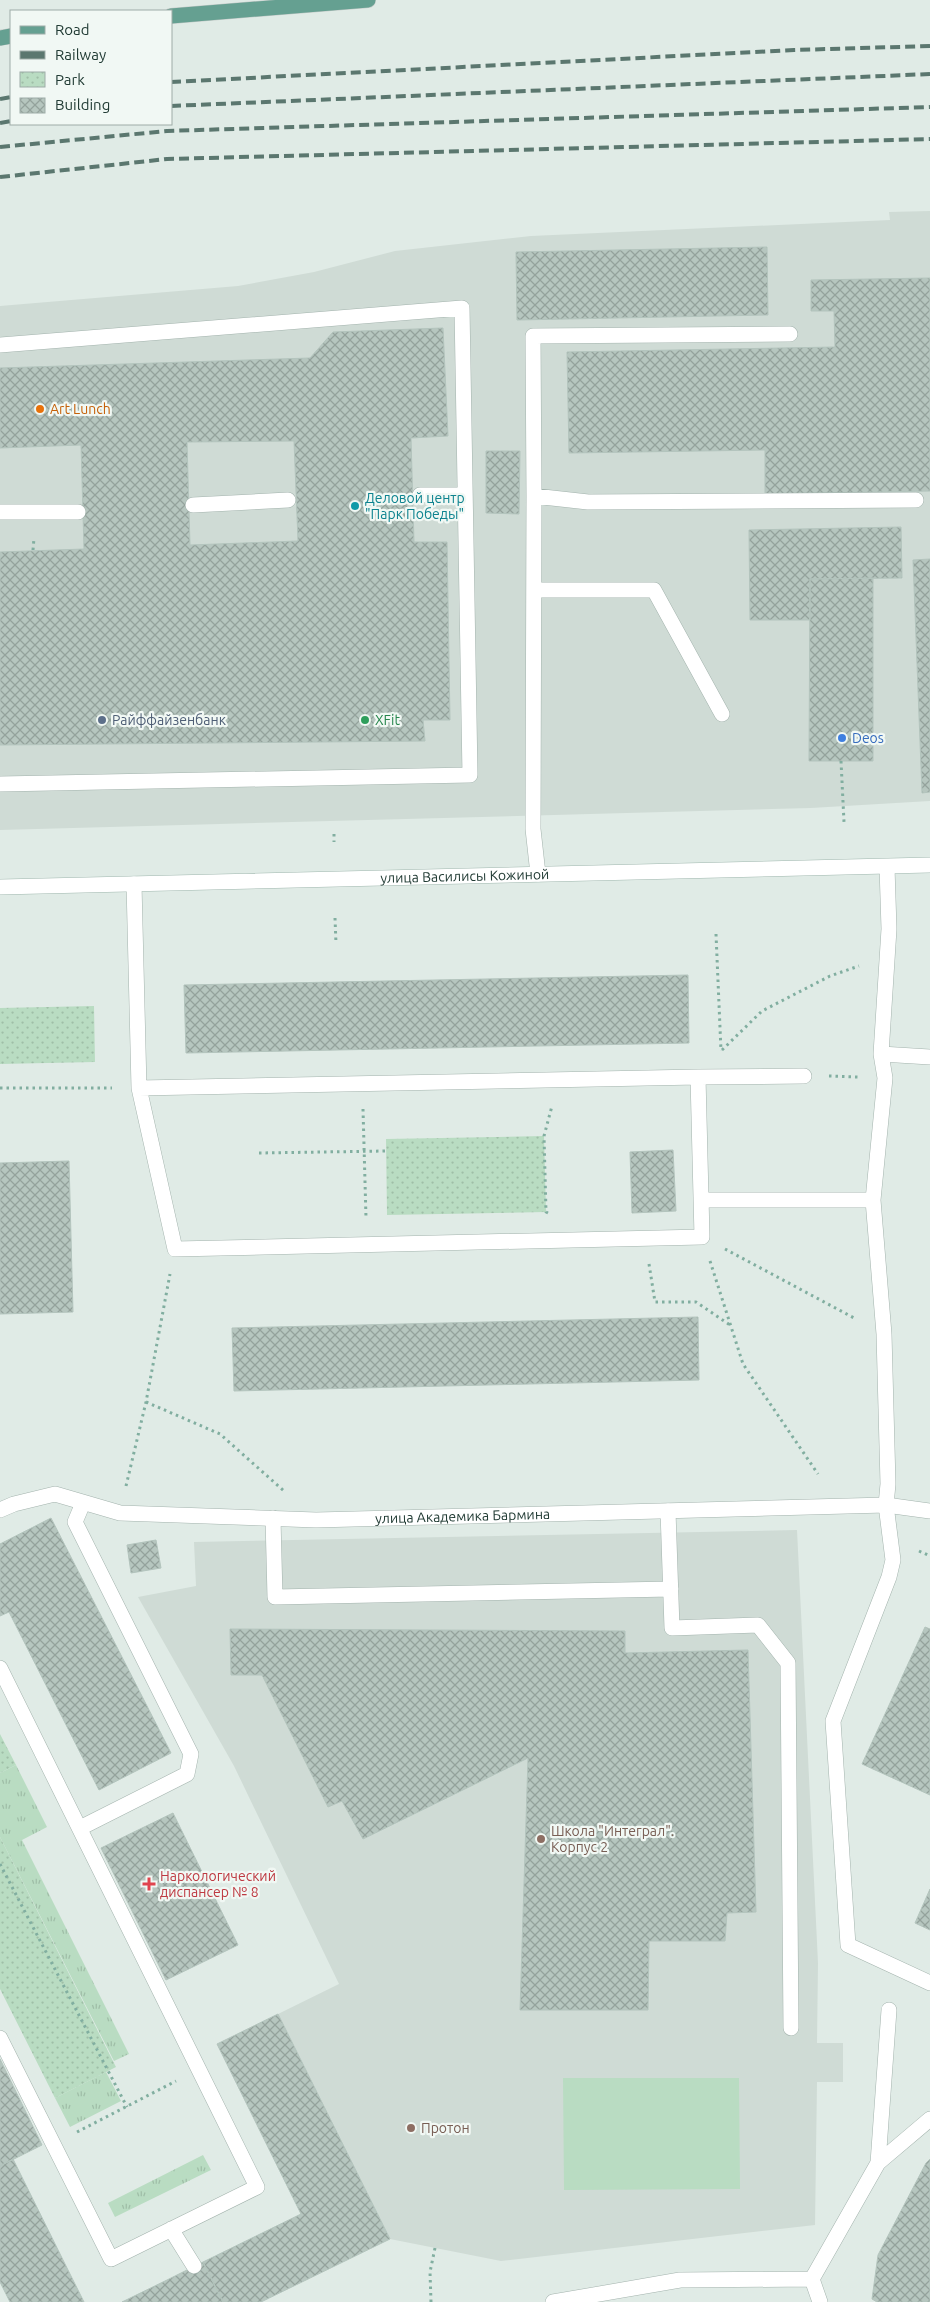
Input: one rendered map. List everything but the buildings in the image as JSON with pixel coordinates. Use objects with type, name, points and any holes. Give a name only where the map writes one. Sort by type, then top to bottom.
[{"type":"main road","points":[[172,16],[368,0]]},
{"type":"street","points":[[0,345],[462,308],[470,775],[0,784]]},
{"type":"street","points":[[538,874],[532,829],[534,590],[533,336],[790,334]]},
{"type":"street","points":[[420,495],[464,495]]},
{"type":"street","points":[[534,496],[588,502],[916,500]]},
{"type":"street","points":[[192,505],[288,500]]},
{"type":"street","points":[[0,512],[78,512]]},
{"type":"street","points":[[534,590],[654,590],[722,714]]},
{"type":"street","name":"улица Василисы Кожиной","points":[[0,887],[887,867],[930,864]]},
{"type":"street","points":[[887,867],[889,930],[881,1054],[885,1078],[873,1200],[884,1334],[888,1484],[886,1505],[893,1560],[889,1577],[833,1721],[848,1945],[930,1983]]},
{"type":"street","points":[[134,884],[139,1088],[175,1249],[702,1237],[698,1077]]},
{"type":"street","points":[[881,1054],[930,1057]]},
{"type":"street","points":[[139,1088],[804,1076]]},
{"type":"street","points":[[701,1200],[873,1200]]},
{"type":"street","name":"улица Академика Бармина","points":[[0,1510],[14,1504],[55,1494],[120,1513],[316,1520],[886,1505],[930,1511]]},
{"type":"street","points":[[80,1828],[187,1774],[191,1754],[75,1522],[83,1503]]},
{"type":"street","points":[[668,1511],[672,1628],[758,1625],[788,1663],[791,2028]]},
{"type":"street","points":[[273,1518],[274,1597],[671,1589]]},
{"type":"street","points":[[0,1668],[257,2187],[111,2259],[52,2145],[33,2117],[0,2038]]},
{"type":"street","points":[[878,2163],[889,2010]]},
{"type":"street","points":[[820,2302],[812,2279],[878,2163],[930,2119]]},
{"type":"street","points":[[171,2229],[194,2266]]},
{"type":"street","points":[[554,2302],[680,2280],[812,2279]]},
{"type":"path","points":[[841,761],[844,822]]},
{"type":"path","points":[[334,834],[334,842]]},
{"type":"path","points":[[335,918],[336,944]]},
{"type":"path","points":[[716,934],[723,1076]]},
{"type":"path","points":[[722,1051],[762,1010],[830,976],[887,957]]},
{"type":"path","points":[[804,1076],[885,1078]]},
{"type":"path","points":[[560,1079],[544,1136],[546,1212],[585,1240]]},
{"type":"path","points":[[363,1083],[366,1245]]},
{"type":"path","points":[[0,1088],[139,1088]]},
{"type":"path","points":[[258,1153],[386,1151]]},
{"type":"path","points":[[702,1237],[743,1364],[818,1474]]},
{"type":"path","points":[[702,1237],[884,1334]]},
{"type":"path","points":[[646,1238],[654,1302],[696,1302],[731,1326]]},
{"type":"path","points":[[120,1513],[146,1402],[175,1249]]},
{"type":"path","points":[[146,1402],[220,1434],[316,1520]]},
{"type":"path","points":[[0,1864],[127,2107]]},
{"type":"path","points":[[52,2145],[199,2069]]},
{"type":"path","points":[[431,2302],[430,2272],[436,2248]]},
{"type":"shaded area","points":[[930,211],[930,801],[811,808],[0,830],[0,306],[238,286],[314,272],[395,251],[531,236],[890,220],[889,212]]},
{"type":"shaded area","name":"Школа \"Интеграл\". Корпус 2","points":[[797,1530],[818,1963],[817,2043],[843,2043],[843,2082],[817,2082],[815,2225],[501,2261],[390,2239],[278,2014],[339,1984],[234,1766],[138,1597],[196,1586],[194,1542]]},
{"type":"green space","points":[[94,1006],[95,1062],[0,1064],[0,1008]]},
{"type":"green space","points":[[544,1136],[546,1212],[387,1215],[386,1139]]},
{"type":"green space","points":[[0,1734],[16,1765],[0,1773]]},
{"type":"green space","points":[[16,1765],[47,1827],[22,1840],[129,2054],[114,2061],[0,1837],[0,1773]]},
{"type":"green space","points":[[0,1837],[116,2067],[55,2098],[0,1989]]},
{"type":"green space","points":[[106,2072],[121,2101],[70,2127],[55,2098]]},
{"type":"green space","points":[[563,2078],[739,2078],[740,2189],[564,2190]]},
{"type":"green space","points":[[203,2155],[211,2170],[115,2217],[108,2203]]},
{"type":"railway","points":[[172,82],[794,50],[930,46]]},
{"type":"railway","points":[[172,106],[930,74]]},
{"type":"railway","points":[[0,99],[10,97]]},
{"type":"railway","points":[[0,147],[167,131],[930,107]]},
{"type":"railway","points":[[0,123],[10,121]]},
{"type":"railway","points":[[0,177],[167,159],[930,139]]},
{"type":"place","name":"Art Lunch","points":[[40,409]]},
{"type":"place","name":"Деловой центр \"Парк Победы\"","points":[[355,506]]},
{"type":"place","name":"Райффайзенбанк","points":[[102,720]]},
{"type":"place","name":"XFit","points":[[365,720]]},
{"type":"place","name":"Deos","points":[[842,738]]},
{"type":"place","name":"Школа \"Интеграл\". Корпус 2","points":[[541,1839]]},
{"type":"place","name":"Наркологический диспансер № 8","points":[[149,1884]]},
{"type":"place","name":"Протон","points":[[411,2128]]}]
